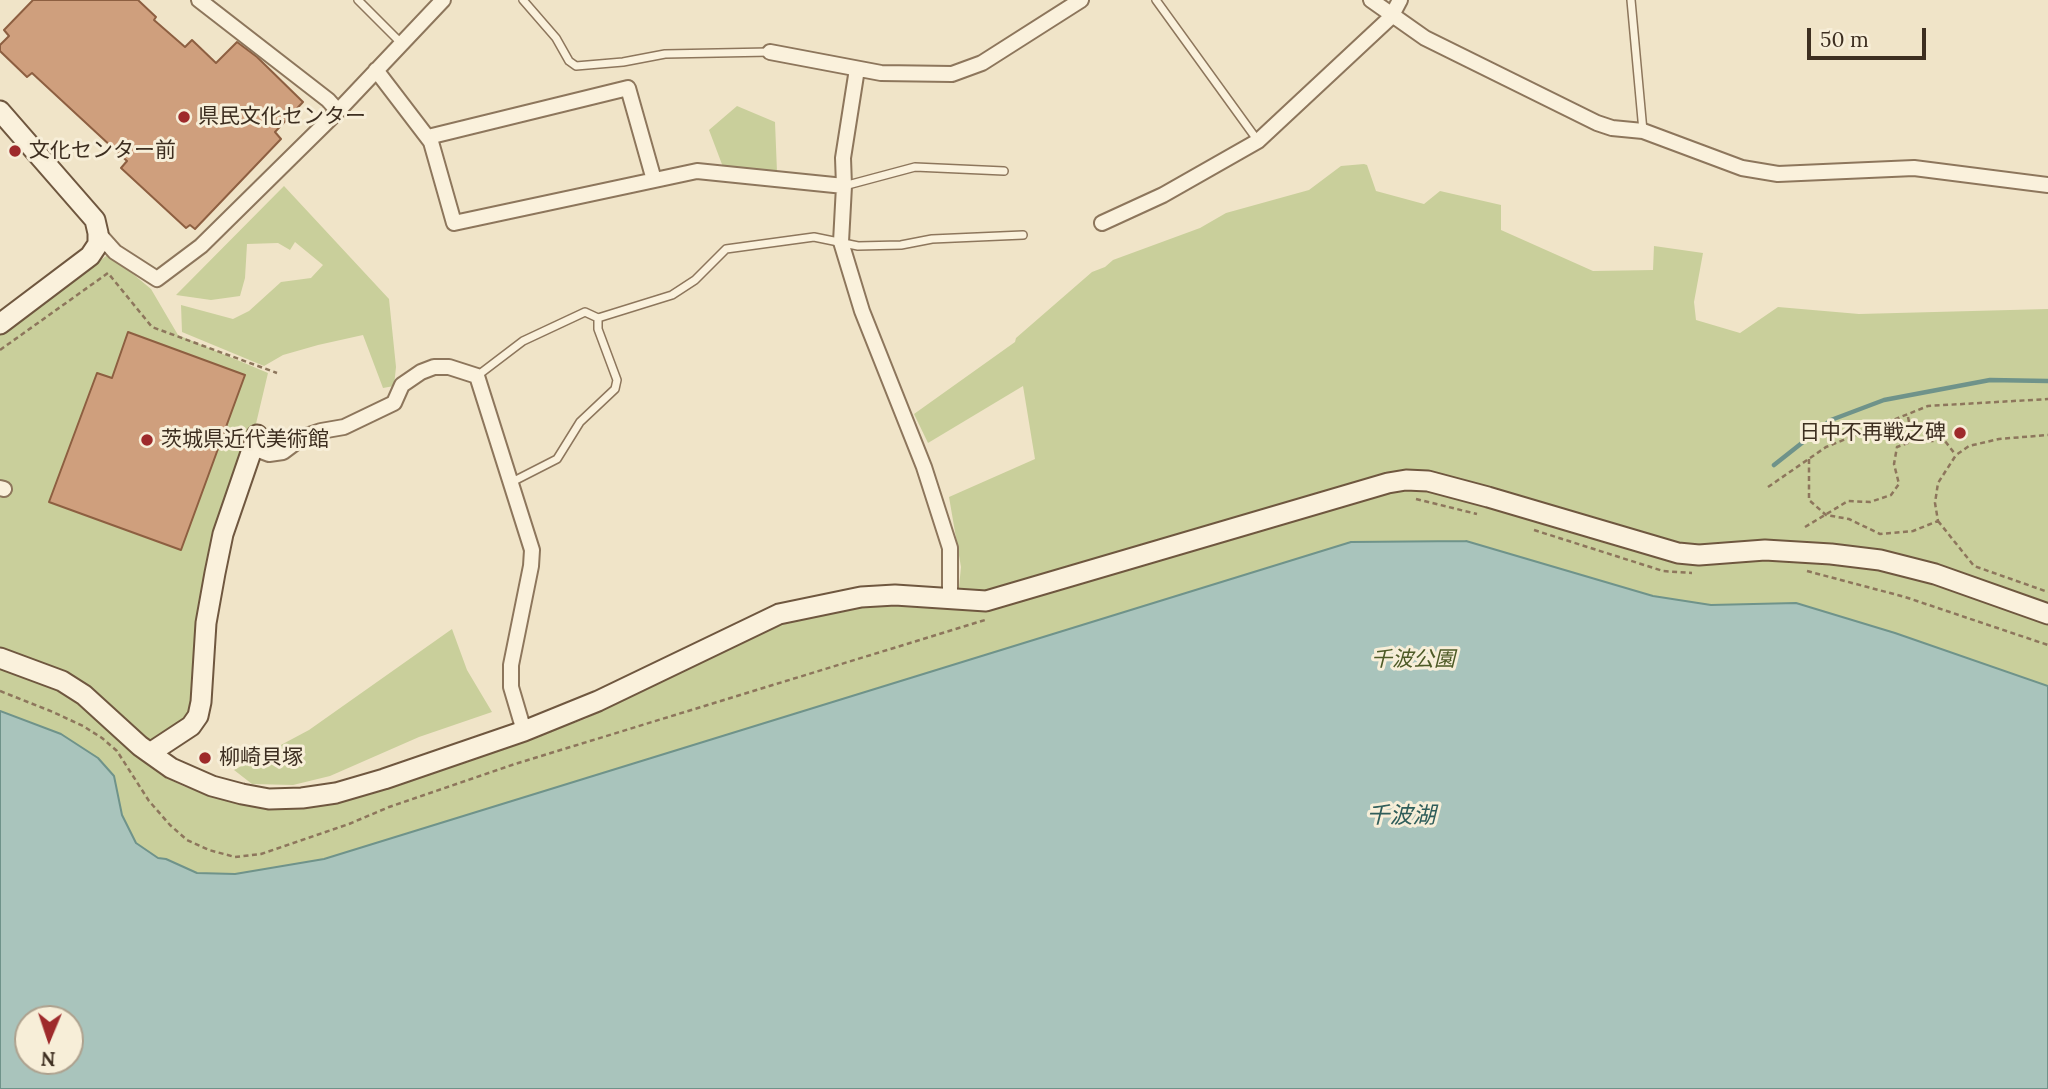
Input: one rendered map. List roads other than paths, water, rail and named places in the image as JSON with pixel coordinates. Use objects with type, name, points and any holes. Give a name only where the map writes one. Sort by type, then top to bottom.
[{"type":"street","points":[[199,0],[328,100],[338,111]]},
{"type":"street","points":[[98,233],[115,252],[157,279],[201,246],[338,111],[443,0]]},
{"type":"street","points":[[770,52],[881,73],[952,74],[982,63],[1081,0]]},
{"type":"street","points":[[1371,0],[1425,38],[1597,123],[1612,128],[1643,131],[1742,168],[1778,174],[1914,168],[2048,185]]},
{"type":"street","points":[[1102,223],[1163,195],[1258,141],[1391,16],[1401,0]]},
{"type":"street","points":[[857,69],[843,158],[845,186],[841,242],[862,311],[924,467],[950,548],[950,599]]},
{"type":"street","points":[[376,70],[428,137],[454,223],[697,171],[845,186]]},
{"type":"street","points":[[428,137],[628,88],[654,180]]},
{"type":"street","points":[[0,111],[95,220],[98,233],[98,244],[90,257],[0,324]]},
{"type":"street","points":[[150,753],[191,726],[198,716],[206,623],[223,534],[255,442],[269,454],[283,452],[303,437],[344,427],[394,403],[402,385],[434,367],[449,367],[477,376],[532,550],[511,665],[511,687],[524,731]]},
{"type":"street","points":[[0,658],[62,681],[85,695],[123,733],[171,768],[222,789],[269,799],[302,798],[335,793],[384,779],[524,731],[598,701],[779,614],[861,597],[986,601],[1388,483],[1406,480],[1428,481],[1488,497],[1678,553],[1699,555],[1765,550],[1831,554],[1880,561],[1936,574],[2048,614]]},
{"type":"lane","points":[[358,0],[401,43]]},
{"type":"lane","points":[[523,0],[556,38],[569,61],[576,66],[623,62],[665,54],[770,52]]},
{"type":"lane","points":[[1156,0],[1258,141]]},
{"type":"lane","points":[[1631,0],[1643,131]]},
{"type":"lane","points":[[845,186],[915,167],[1004,171]]},
{"type":"lane","points":[[477,376],[523,341],[586,312],[598,318],[672,295],[695,280],[726,249],[814,237],[858,246],[879,246],[932,239],[1023,235]]},
{"type":"lane","points":[[510,483],[557,459],[580,422],[615,389],[617,380],[598,329],[598,318]]},
{"type":"water","name":"千波湖","points":[[1466,541],[1653,596],[1711,605],[1796,603],[1895,633],[2048,686],[2048,1089],[0,1089],[0,711],[61,734],[98,758],[114,776],[122,815],[136,843],[158,858],[197,873],[235,874],[324,859],[1351,542]]},
{"type":"waterway","points":[[1774,465],[1831,420],[1884,400],[1990,380],[2048,381]]},
{"type":"place","name":"県民文化センター","points":[[184,117]]},
{"type":"place","name":"文化センター前","points":[[15,151]]},
{"type":"place","name":"日中不再戦之碑","points":[[1960,433]]},
{"type":"place","name":"茨城県近代美術館","points":[[147,440]]},
{"type":"place","name":"柳崎貝塚","points":[[205,758]]},
{"type":"park label","name":"千波公園","points":[[1413,660]]}]
